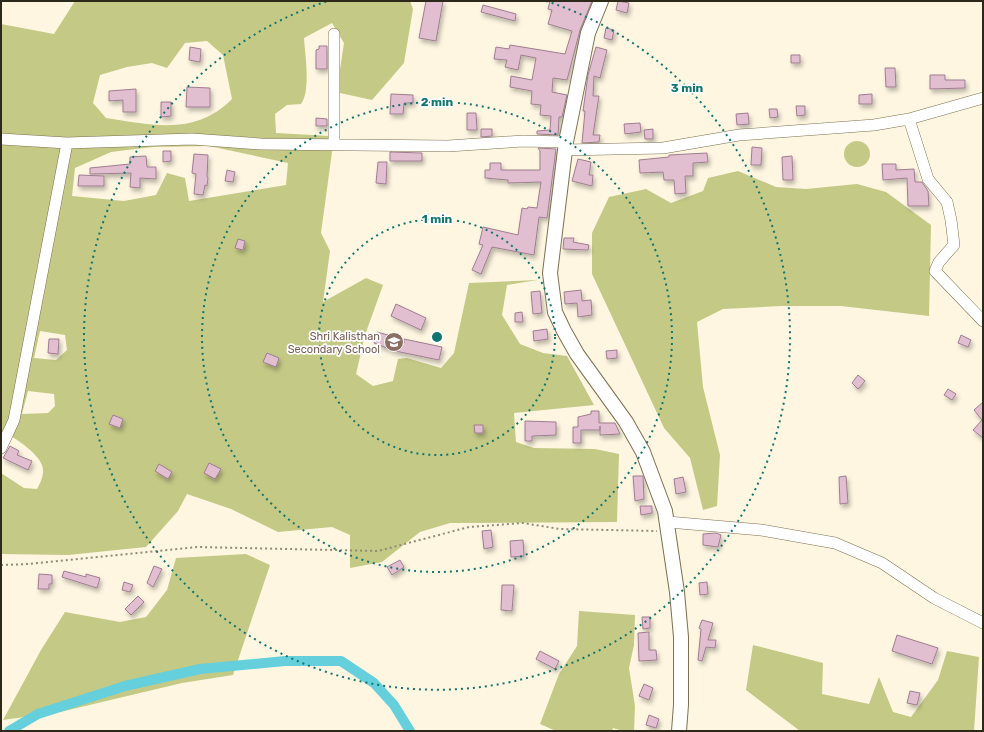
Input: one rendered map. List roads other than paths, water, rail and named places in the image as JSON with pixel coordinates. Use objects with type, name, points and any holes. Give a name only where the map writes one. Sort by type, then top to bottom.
[{"type":"street","points":[[601,1],[588,33],[565,146],[550,274],[555,312],[577,354],[626,422],[643,452],[655,482],[668,527],[677,592],[681,637],[679,731]]},
{"type":"street","points":[[334,34],[334,144]]},
{"type":"street","points":[[1,139],[68,142],[192,139],[261,144],[448,146],[523,141],[565,146],[663,148],[740,135],[814,130],[909,120],[983,98]]},
{"type":"street","points":[[909,120],[928,179],[947,202],[951,220],[954,246],[939,262],[935,271],[983,321]]},
{"type":"street","points":[[1,448],[14,420],[68,142]]},
{"type":"street","points":[[668,527],[760,530],[835,543],[882,563],[934,598],[983,623]]},
{"type":"waterway","points":[[9,731],[38,714],[125,686],[200,669],[285,661],[341,661],[374,683],[394,705],[410,731]]},
{"type":"place","name":"Shri Kalisthan Secondary School","points":[[394,342]]}]
